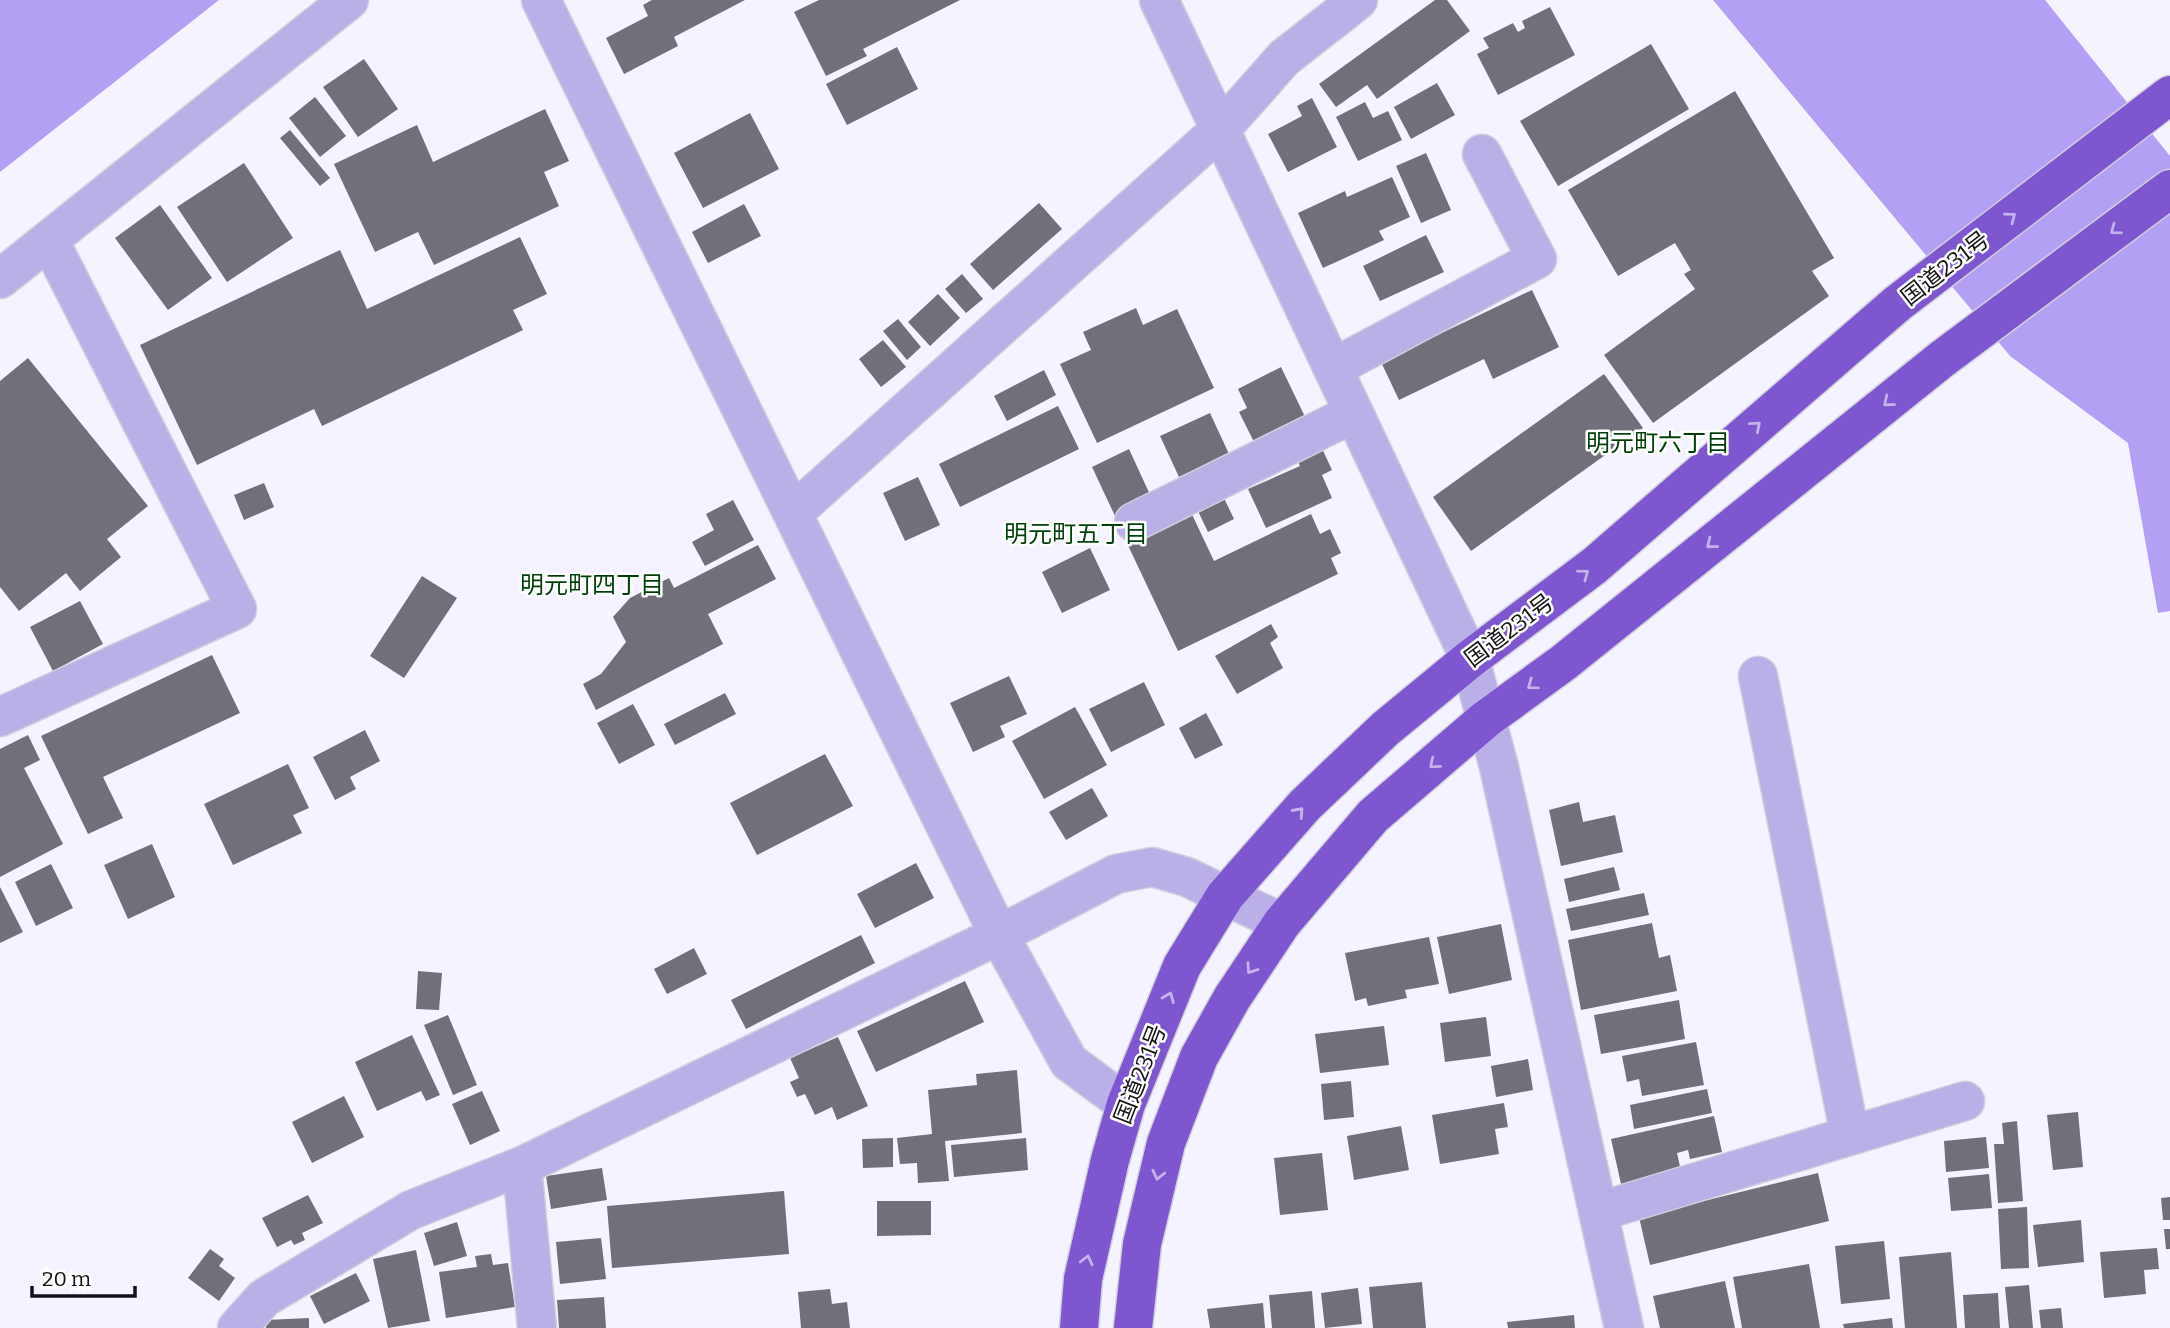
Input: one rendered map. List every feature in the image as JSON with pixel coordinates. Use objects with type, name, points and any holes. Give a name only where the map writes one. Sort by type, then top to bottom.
[{"type":"highway","name":"国道231号","points":[[1079,1328],[1083,1279],[1126,1104],[1182,966],[1225,896],[1305,805],[1385,729],[1471,659],[1594,566],[1898,303],[2168,97]]},
{"type":"highway","points":[[1133,1328],[1142,1244],[1166,1143],[1199,1057],[1232,998],[1282,923],[1373,816],[1486,719],[1563,663],[1942,359],[2170,189]]},
{"type":"street","points":[[0,279],[349,0]]},
{"type":"street","points":[[541,0],[999,935],[1069,1062],[1126,1104]]},
{"type":"street","points":[[1159,0],[1471,659],[1624,1328]]},
{"type":"street","points":[[793,513],[1221,129],[1284,58],[1358,0]]},
{"type":"street","points":[[1333,368],[1536,259],[1482,154]]},
{"type":"street","points":[[0,717],[237,609],[49,240]]},
{"type":"street","points":[[1134,522],[1354,413]]},
{"type":"street","points":[[1758,677],[1850,1135]]},
{"type":"street","points":[[237,1328],[264,1298],[411,1210],[522,1166],[999,935],[1116,874],[1152,867],[1187,877],[1282,923]]},
{"type":"street","points":[[1598,1212],[1965,1101]]},
{"type":"street","points":[[522,1166],[537,1328]]},
{"type":"shaded area","points":[[0,0],[219,0],[0,172]]},
{"type":"shaded area","points":[[1713,0],[2045,0],[2170,156],[2170,611],[2158,613],[2128,443],[2010,356]]},
{"type":"building","points":[[652,0],[745,0],[674,37],[678,46],[624,74],[606,38],[648,16],[643,5]]},
{"type":"building","points":[[819,0],[960,0],[863,49],[867,56],[826,76],[794,12]]},
{"type":"building","points":[[1435,0],[1447,0],[1470,31],[1377,99],[1367,85],[1336,107],[1319,84]]},
{"type":"building","points":[[1550,7],[1575,55],[1498,95],[1477,54],[1489,48],[1483,38],[1513,23],[1518,32],[1525,28],[1522,21]]},
{"type":"building","points":[[1651,44],[1689,109],[1558,186],[1520,121]]},
{"type":"building","points":[[897,47],[918,89],[847,125],[826,84]]},
{"type":"building","points":[[364,59],[398,109],[358,137],[323,87]]},
{"type":"building","points":[[1437,83],[1455,115],[1411,139],[1394,107]]},
{"type":"building","points":[[1735,91],[1834,258],[1812,271],[1829,296],[1653,423],[1604,355],[1695,289],[1684,274],[1691,270],[1675,243],[1618,276],[1568,190]]},
{"type":"building","points":[[315,97],[346,136],[320,157],[289,118]]},
{"type":"building","points":[[1312,98],[1337,147],[1288,172],[1268,134],[1302,116],[1297,106]]},
{"type":"building","points":[[1365,102],[1373,118],[1388,111],[1402,140],[1358,161],[1336,117]]},
{"type":"building","points":[[545,109],[569,161],[544,172],[559,206],[434,265],[418,232],[375,252],[334,164],[417,125],[433,162]]},
{"type":"building","points":[[750,113],[779,169],[703,208],[674,153]]},
{"type":"building","points":[[290,130],[330,178],[320,186],[280,138]]},
{"type":"building","points":[[1426,153],[1451,210],[1421,223],[1396,166]]},
{"type":"building","points":[[244,163],[293,238],[227,282],[177,207]]},
{"type":"building","points":[[1392,177],[1410,217],[1379,231],[1384,240],[1323,268],[1298,213],[1345,191],[1347,197]]},
{"type":"building","points":[[1039,203],[1062,229],[993,290],[970,264]]},
{"type":"building","points":[[744,204],[761,236],[708,263],[692,232]]},
{"type":"building","points":[[160,205],[212,278],[168,310],[115,238]]},
{"type":"building","points":[[1426,235],[1444,272],[1380,301],[1363,266]]},
{"type":"building","points":[[520,237],[547,294],[513,310],[523,330],[322,426],[314,409],[197,465],[140,345],[340,250],[367,309]]},
{"type":"building","points":[[962,274],[983,299],[966,313],[945,289]]},
{"type":"building","points":[[1532,290],[1559,347],[1493,379],[1484,359],[1399,400],[1381,362]]},
{"type":"building","points":[[938,294],[960,318],[930,346],[908,322]]},
{"type":"building","points":[[1136,308],[1143,325],[1177,309],[1214,388],[1097,443],[1060,364],[1091,350],[1083,332]]},
{"type":"building","points":[[898,319],[921,347],[907,360],[883,331]]},
{"type":"building","points":[[883,340],[906,367],[881,387],[859,359]]},
{"type":"building","points":[[28,358],[148,506],[107,539],[121,557],[80,591],[66,573],[19,611],[0,587],[0,381]]},
{"type":"building","points":[[1281,367],[1308,423],[1257,448],[1239,412],[1247,408],[1238,389]]},
{"type":"building","points":[[1044,370],[1056,395],[1007,421],[994,396]]},
{"type":"building","points":[[1604,374],[1643,428],[1471,551],[1433,497]]},
{"type":"building","points":[[1058,406],[1079,449],[960,507],[939,464]]},
{"type":"building","points":[[1210,413],[1229,454],[1179,477],[1160,436]]},
{"type":"building","points":[[1319,442],[1332,470],[1322,475],[1332,498],[1266,528],[1248,489],[1300,466],[1294,453]]},
{"type":"building","points":[[1129,449],[1152,499],[1115,516],[1092,467]]},
{"type":"building","points":[[918,477],[940,525],[905,541],[883,493]]},
{"type":"building","points":[[264,483],[274,507],[244,520],[234,495]]},
{"type":"building","points":[[1223,496],[1234,519],[1208,532],[1197,509]]},
{"type":"building","points":[[733,500],[754,540],[705,566],[692,542],[714,530],[706,514]]},
{"type":"building","points":[[1188,506],[1214,561],[1311,514],[1320,534],[1330,529],[1341,553],[1331,558],[1338,574],[1178,651],[1124,537]]},
{"type":"building","points":[[758,545],[776,579],[708,614],[723,644],[596,710],[583,684],[601,674],[626,642],[613,617],[630,598],[669,578],[674,588]]},
{"type":"building","points":[[1090,548],[1110,590],[1062,613],[1042,572]]},
{"type":"building","points":[[422,576],[457,598],[404,678],[370,656]]},
{"type":"building","points":[[80,601],[103,644],[53,671],[30,627]]},
{"type":"building","points":[[1271,624],[1278,637],[1270,643],[1283,668],[1237,694],[1215,656]]},
{"type":"building","points":[[212,655],[240,713],[103,777],[123,818],[88,834],[41,736]]},
{"type":"building","points":[[1009,676],[1027,714],[1000,726],[1005,737],[973,752],[950,703]]},
{"type":"building","points":[[1144,682],[1165,725],[1111,752],[1089,709]]},
{"type":"building","points":[[725,693],[736,714],[675,745],[664,724]]},
{"type":"building","points":[[633,704],[655,745],[619,764],[597,723]]},
{"type":"building","points":[[1075,707],[1107,765],[1044,799],[1012,741]]},
{"type":"building","points":[[1206,713],[1223,745],[1195,759],[1179,728]]},
{"type":"building","points":[[365,730],[380,761],[350,777],[356,789],[335,800],[313,757]]},
{"type":"building","points":[[28,735],[40,760],[24,768],[63,844],[0,877],[0,749]]},
{"type":"building","points":[[825,754],[853,806],[757,855],[730,803]]},
{"type":"building","points":[[288,764],[309,808],[293,815],[302,833],[233,865],[204,804]]},
{"type":"building","points":[[1092,788],[1108,816],[1066,840],[1049,812]]},
{"type":"building","points":[[1579,802],[1583,822],[1615,815],[1623,852],[1561,866],[1549,810]]},
{"type":"building","points":[[152,844],[175,897],[128,919],[104,865]]},
{"type":"building","points":[[916,863],[934,898],[875,928],[857,894]]},
{"type":"building","points":[[51,864],[73,908],[36,926],[15,882]]},
{"type":"building","points":[[1614,867],[1620,890],[1569,902],[1564,879]]},
{"type":"building","points":[[0,887],[23,932],[0,943]]},
{"type":"building","points":[[1644,893],[1649,915],[1571,931],[1566,909]]},
{"type":"building","points":[[1652,923],[1659,958],[1670,955],[1677,991],[1581,1010],[1568,940]]},
{"type":"building","points":[[1501,924],[1512,980],[1449,994],[1437,937]]},
{"type":"building","points":[[861,935],[875,963],[746,1029],[731,1000]]},
{"type":"building","points":[[1429,937],[1439,984],[1405,990],[1407,998],[1368,1006],[1366,998],[1355,1001],[1345,953]]},
{"type":"building","points":[[694,948],[707,974],[667,994],[654,969]]},
{"type":"building","points":[[418,971],[442,973],[439,1010],[416,1009]]},
{"type":"building","points":[[965,981],[984,1022],[876,1072],[857,1031]]},
{"type":"building","points":[[1679,1000],[1685,1039],[1601,1054],[1594,1015]]},
{"type":"building","points":[[448,1015],[477,1085],[453,1095],[424,1025]]},
{"type":"building","points":[[1486,1017],[1491,1056],[1445,1062],[1440,1023]]},
{"type":"building","points":[[1384,1026],[1389,1065],[1320,1073],[1315,1034]]},
{"type":"building","points":[[412,1035],[440,1095],[426,1101],[421,1091],[377,1111],[355,1062]]},
{"type":"building","points":[[838,1037],[868,1106],[837,1120],[832,1107],[815,1115],[805,1094],[797,1097],[790,1082],[799,1078],[790,1058]]},
{"type":"building","points":[[1696,1042],[1704,1085],[1642,1096],[1639,1079],[1627,1082],[1622,1056]]},
{"type":"building","points":[[1528,1059],[1533,1090],[1496,1097],[1491,1066]]},
{"type":"building","points":[[1017,1070],[1022,1133],[945,1141],[949,1181],[918,1183],[917,1163],[900,1164],[897,1138],[932,1134],[928,1090],[977,1085],[976,1074]]},
{"type":"building","points":[[1351,1081],[1354,1117],[1324,1120],[1321,1084]]},
{"type":"building","points":[[1707,1089],[1712,1113],[1634,1129],[1630,1105]]},
{"type":"building","points":[[482,1091],[500,1131],[470,1145],[452,1104]]},
{"type":"building","points":[[344,1096],[364,1137],[312,1163],[292,1122]]},
{"type":"building","points":[[1504,1103],[1508,1127],[1495,1129],[1499,1154],[1440,1164],[1432,1115]]},
{"type":"building","points":[[2078,1112],[2083,1167],[2053,1170],[2047,1115]]},
{"type":"building","points":[[1714,1116],[1722,1152],[1690,1159],[1688,1150],[1677,1153],[1681,1171],[1621,1184],[1611,1139]]},
{"type":"building","points":[[2017,1121],[2023,1201],[1998,1203],[1994,1144],[2004,1144],[2002,1123]]},
{"type":"building","points":[[1401,1126],[1409,1170],[1354,1180],[1347,1136]]},
{"type":"building","points":[[1986,1137],[1989,1168],[1946,1172],[1944,1141]]},
{"type":"building","points":[[893,1138],[893,1167],[863,1168],[862,1139]]},
{"type":"building","points":[[1026,1138],[1028,1170],[954,1177],[951,1145]]},
{"type":"building","points":[[1322,1153],[1328,1210],[1280,1215],[1274,1158]]},
{"type":"building","points":[[602,1168],[607,1200],[551,1209],[546,1176]]},
{"type":"building","points":[[1818,1173],[1829,1221],[1650,1265],[1639,1217]]},
{"type":"building","points":[[1989,1174],[1992,1208],[1951,1211],[1948,1178]]},
{"type":"building","points":[[784,1191],[789,1254],[612,1268],[607,1206]]},
{"type":"building","points":[[308,1195],[323,1223],[302,1233],[305,1240],[294,1245],[291,1240],[277,1247],[262,1218]]},
{"type":"building","points":[[2170,1197],[2170,1220],[2163,1220],[2161,1198]]},
{"type":"building","points":[[877,1201],[931,1201],[931,1235],[877,1236]]},
{"type":"building","points":[[2027,1207],[2029,1268],[2001,1269],[1998,1209]]},
{"type":"building","points":[[2081,1220],[2084,1262],[2038,1267],[2033,1225]]},
{"type":"building","points":[[457,1222],[467,1256],[434,1266],[424,1233]]},
{"type":"building","points":[[2164,1229],[2170,1229],[2170,1249],[2166,1249]]},
{"type":"building","points":[[601,1238],[606,1279],[560,1284],[556,1242]]},
{"type":"building","points":[[1884,1241],[1890,1299],[1841,1304],[1835,1246]]},
{"type":"building","points":[[2157,1248],[2159,1269],[2144,1270],[2146,1294],[2104,1298],[2100,1252]]},
{"type":"building","points":[[210,1249],[224,1259],[219,1266],[235,1278],[219,1301],[188,1278]]},
{"type":"building","points":[[416,1250],[430,1321],[388,1328],[373,1259]]},
{"type":"building","points":[[1951,1252],[1957,1328],[1905,1328],[1899,1257]]},
{"type":"building","points":[[491,1254],[493,1265],[508,1263],[515,1307],[446,1318],[439,1272],[477,1267],[475,1256]]},
{"type":"building","points":[[1809,1264],[1820,1328],[1742,1328],[1733,1277]]},
{"type":"building","points":[[356,1273],[370,1301],[324,1324],[310,1296]]},
{"type":"building","points":[[1725,1281],[1735,1328],[1660,1328],[1653,1296]]},
{"type":"building","points":[[1422,1282],[1426,1328],[1373,1328],[1369,1287]]},
{"type":"building","points":[[2029,1285],[2033,1328],[2009,1328],[2005,1287]]},
{"type":"building","points":[[1358,1288],[1362,1324],[1325,1328],[1321,1293]]},
{"type":"building","points":[[830,1289],[832,1304],[847,1302],[850,1328],[801,1328],[798,1292]]},
{"type":"building","points":[[1312,1291],[1315,1328],[1272,1328],[1269,1295]]},
{"type":"building","points":[[1998,1293],[2000,1328],[1965,1328],[1963,1295]]},
{"type":"building","points":[[604,1297],[606,1328],[559,1328],[557,1300]]},
{"type":"building","points":[[1263,1303],[1265,1328],[1210,1328],[1207,1309]]},
{"type":"building","points":[[2061,1308],[2063,1328],[2041,1328],[2039,1310]]},
{"type":"building","points":[[1574,1315],[1575,1328],[1508,1328],[1507,1322]]},
{"type":"building","points":[[309,1318],[309,1328],[266,1328],[266,1320]]},
{"type":"building","points":[[1892,1318],[1893,1328],[1844,1328],[1843,1324]]},
{"type":"district","name":"明元町六丁目","points":[[1658,443]]},
{"type":"district","name":"明元町五丁目","points":[[1076,534]]},
{"type":"district","name":"明元町四丁目","points":[[592,585]]}]
